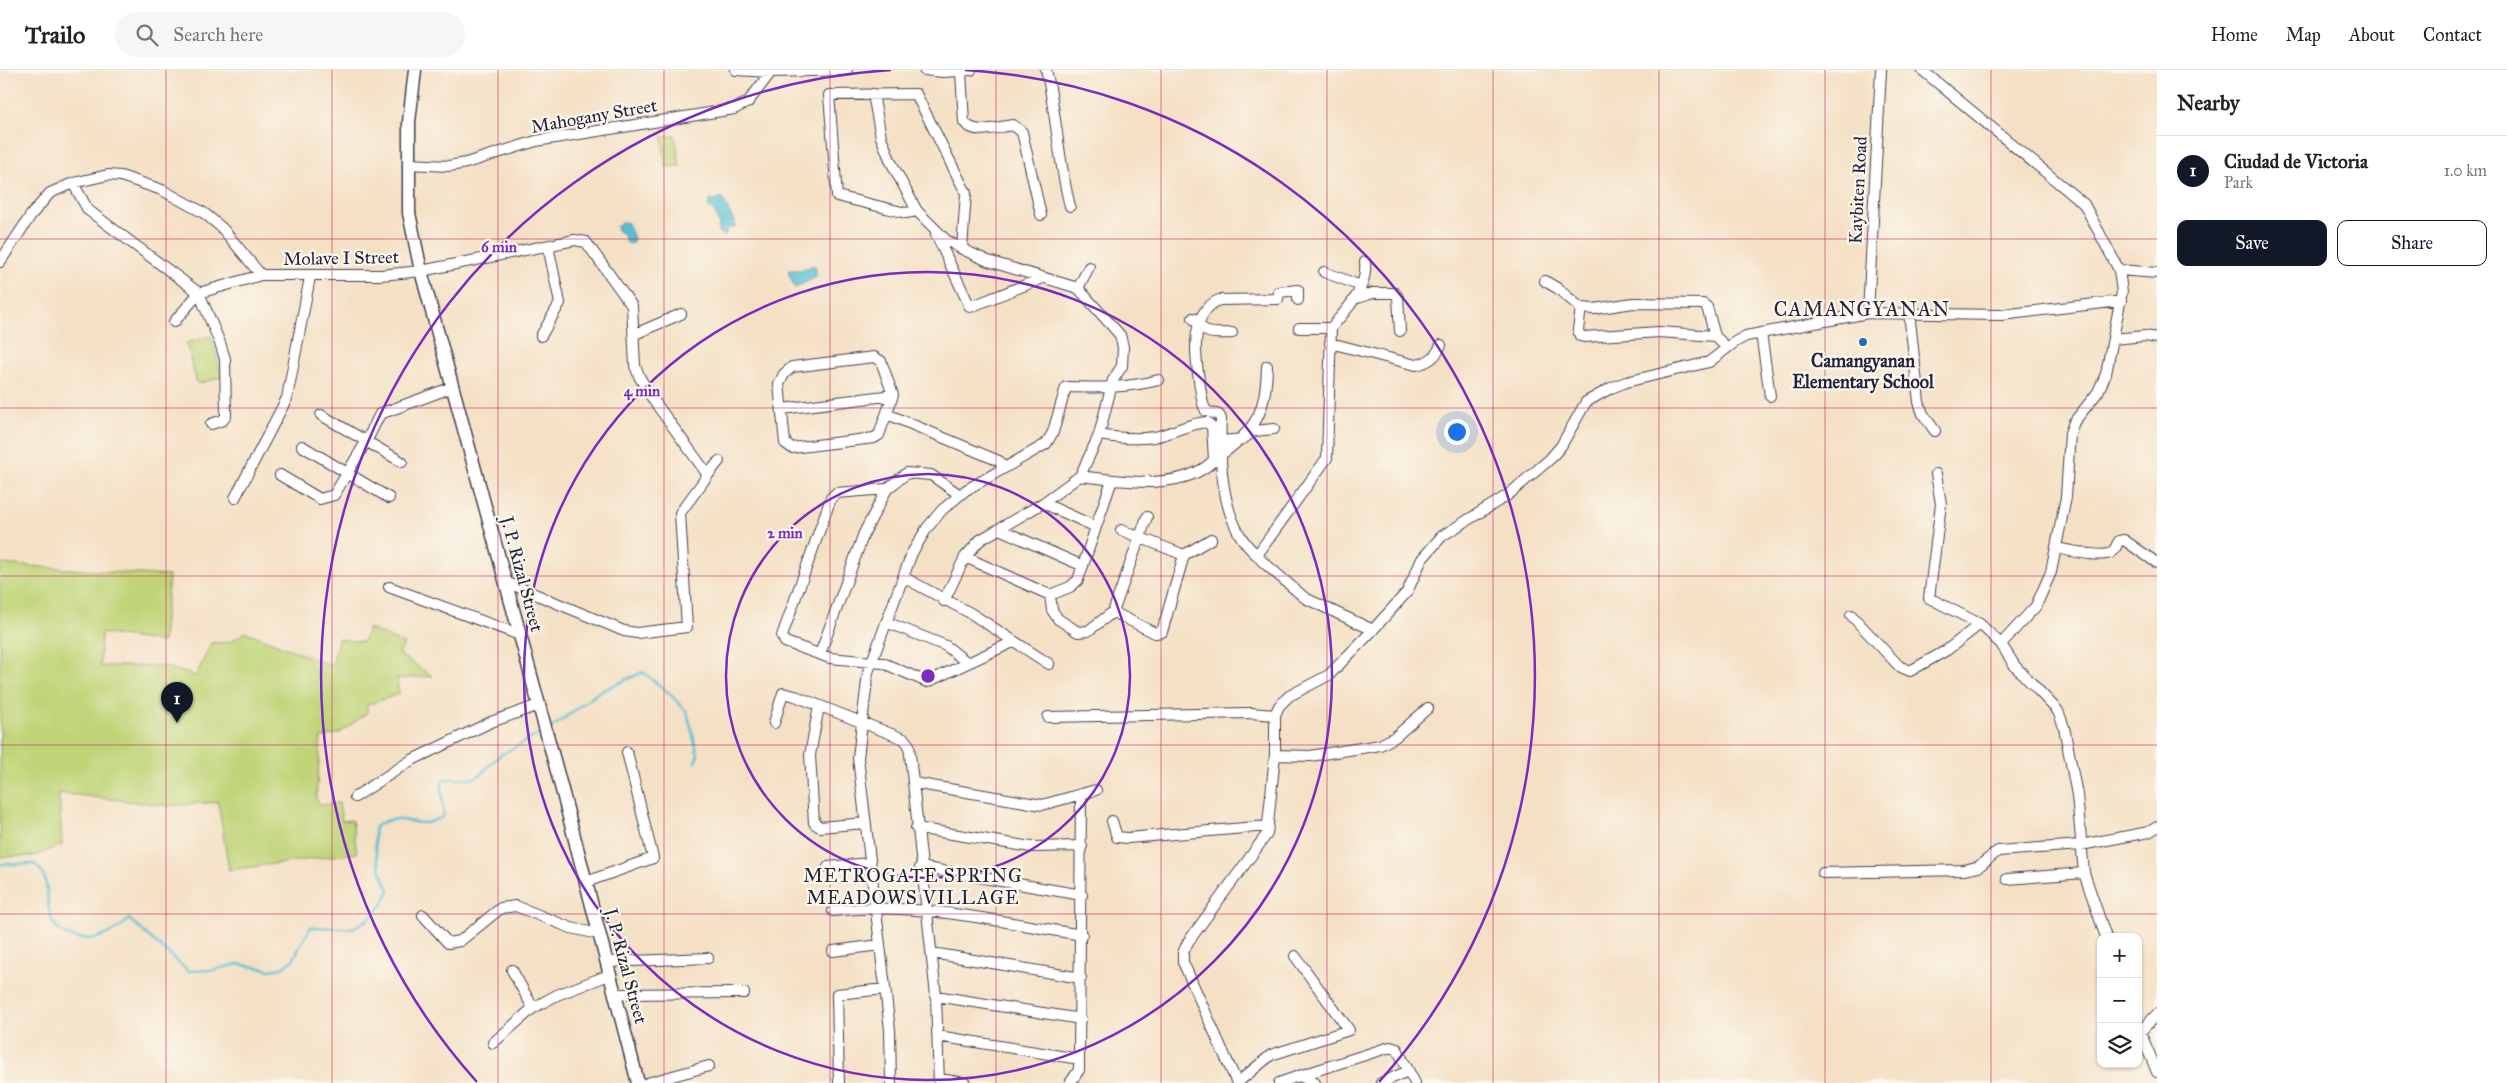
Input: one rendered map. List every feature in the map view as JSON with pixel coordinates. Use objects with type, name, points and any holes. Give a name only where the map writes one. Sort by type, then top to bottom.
[{"type":"main road","name":"J. P. Rizal Street","points":[[415,70],[409,122],[409,213],[421,271],[506,582],[638,1083]]},
{"type":"street","points":[[736,70],[771,72],[847,70]]},
{"type":"street","points":[[924,70],[966,71],[964,122],[968,127],[978,130],[1013,125],[1018,127],[1022,132],[1041,214]]},
{"type":"street","points":[[1046,70],[1060,163],[1070,206]]},
{"type":"street","name":"Kaybiten Road","points":[[1868,313],[1881,70]]},
{"type":"street","points":[[1922,70],[2084,204],[2119,270],[2122,292],[2106,374],[2098,392],[2074,422],[2070,433],[2066,497],[2051,572],[2036,606],[2001,644]]},
{"type":"street","name":"Mahogany Street","points":[[408,164],[449,166],[466,163],[536,141],[734,109],[748,102],[771,72]]},
{"type":"street","points":[[873,94],[881,137],[890,162],[917,212],[946,240],[962,249],[988,260],[1078,288],[1120,335],[1123,347],[1122,366],[1113,380],[1099,435],[1080,476],[1043,503],[980,540],[965,557],[944,601]]},
{"type":"street","points":[[917,212],[906,213],[837,196],[829,95],[916,94],[966,193],[962,249]]},
{"type":"street","points":[[0,262],[30,215],[50,193],[73,183],[108,175],[121,176],[162,190],[204,213],[222,228],[261,275]]},
{"type":"street","points":[[73,183],[88,210],[199,293],[220,343],[224,359],[226,416],[223,420],[211,424]]},
{"type":"street","points":[[932,226],[970,307],[1043,278]]},
{"type":"street","name":"Molave I Street","points":[[199,293],[261,275],[310,277],[381,275],[421,271],[575,240],[586,242],[632,306],[635,334]]},
{"type":"street","points":[[541,336],[560,303],[561,296],[548,246]]},
{"type":"street","points":[[1257,555],[1327,458],[1331,328],[1354,299],[1361,286],[1366,274],[1365,262]]},
{"type":"street","points":[[1078,288],[1089,266]]},
{"type":"street","points":[[2119,270],[2157,273]]},
{"type":"street","points":[[1324,272],[1361,286]]},
{"type":"street","points":[[235,498],[287,398],[310,277]]},
{"type":"street","points":[[1545,281],[1557,288],[1581,308],[1594,309],[1633,303],[1703,304],[1706,307],[1714,336],[1727,348]]},
{"type":"street","points":[[1298,300],[1298,290],[1279,292],[1278,299],[1219,300],[1212,303],[1195,322],[1203,404],[1206,411],[1219,415],[1221,419],[1227,507],[1233,524],[1262,562],[1306,598],[1373,630]]},
{"type":"street","points":[[1354,299],[1378,292],[1395,293],[1398,297],[1400,331]]},
{"type":"street","points":[[174,322],[199,293]]},
{"type":"street","points":[[1294,956],[1349,1030],[1271,1054],[1237,1083],[1183,962],[1183,953],[1188,942],[1257,850],[1266,834],[1275,755],[1275,715],[1279,706],[1289,696],[1329,675],[1373,630],[1407,592],[1422,559],[1430,547],[1442,536],[1508,496],[1550,459],[1561,446],[1586,402],[1626,382],[1709,362],[1746,336],[1761,333],[1868,313],[1909,312],[2001,315],[2120,301]]},
{"type":"street","points":[[1581,308],[1578,330],[1580,336],[1584,337],[1659,332],[1714,336]]},
{"type":"street","points":[[1909,312],[1919,402],[1923,414],[1935,431]]},
{"type":"street","points":[[681,314],[635,334],[635,366],[654,401],[708,475]]},
{"type":"street","points":[[1195,322],[1213,334],[1232,333]]},
{"type":"street","points":[[1299,328],[1331,328]]},
{"type":"street","points":[[1761,333],[1770,396]]},
{"type":"street","points":[[2113,339],[2145,336],[2157,338]]},
{"type":"street","points":[[1330,343],[1416,365],[1427,363],[1437,355],[1441,345]]},
{"type":"street","points":[[874,358],[881,360],[893,396],[879,435],[874,438],[792,448],[785,443],[779,384],[784,374],[792,367],[874,358]]},
{"type":"street","points":[[1222,441],[1243,439],[1255,423],[1266,391],[1267,366]]},
{"type":"street","points":[[891,1083],[890,1030],[858,758],[871,662],[912,552],[927,528],[942,510],[960,495],[1046,444],[1054,432],[1066,387],[1112,388],[1137,386],[1160,380]]},
{"type":"street","points":[[280,475],[320,499],[334,495],[367,440],[380,414],[453,387]]},
{"type":"street","points":[[782,410],[893,396]]},
{"type":"street","points":[[887,414],[998,461],[1003,468]]},
{"type":"street","points":[[321,415],[402,462]]},
{"type":"street","points":[[1080,476],[1148,482],[1183,478],[1206,468],[1214,460],[1212,427],[1206,422],[1198,422],[1154,437],[1127,439],[1099,435]]},
{"type":"street","points":[[1222,454],[1254,431],[1274,429]]},
{"type":"street","points":[[302,446],[389,498]]},
{"type":"street","points":[[506,582],[624,631],[637,633],[687,627],[680,513],[719,461]]},
{"type":"street","points":[[820,654],[864,533],[887,490],[907,473],[931,475],[960,495]]},
{"type":"street","points":[[1936,474],[1941,504],[1929,598],[1980,624],[2001,644],[2020,672],[2058,711],[2064,727],[2077,795],[2084,873],[2105,933]]},
{"type":"street","points":[[965,557],[1050,595],[1070,587],[1078,580],[1112,480]]},
{"type":"street","points":[[887,490],[836,493],[831,498],[782,636],[784,642],[830,658],[883,663],[927,682],[1013,642]]},
{"type":"street","points":[[1043,503],[1096,526]]},
{"type":"street","points":[[1050,595],[1052,610],[1058,619],[1078,632],[1088,631],[1113,612],[1147,517]]},
{"type":"street","points":[[999,529],[1083,566]]},
{"type":"street","points":[[1121,530],[1184,555]]},
{"type":"street","points":[[1113,612],[1155,633],[1162,632],[1184,555],[1211,539]]},
{"type":"street","points":[[2056,548],[2092,554],[2108,554],[2112,552],[2119,541],[2124,540],[2157,563]]},
{"type":"street","points":[[903,577],[944,601],[972,614],[1049,664]]},
{"type":"street","points":[[389,588],[520,635]]},
{"type":"street","points":[[1851,615],[1899,666],[1910,671],[1948,650],[1980,624]]},
{"type":"street","points":[[886,622],[946,646],[968,663]]},
{"type":"street","points":[[774,723],[783,693],[904,739],[909,745],[914,783],[920,867],[936,996],[939,1081],[965,1083]]},
{"type":"street","points":[[819,706],[810,755],[814,822],[820,827],[865,823]]},
{"type":"street","points":[[1275,755],[1310,756],[1380,745],[1395,737],[1428,708]]},
{"type":"street","points":[[355,797],[410,761],[491,722],[540,710]]},
{"type":"street","points":[[1048,717],[1250,713],[1275,715]]},
{"type":"street","points":[[586,882],[652,858],[627,752]]},
{"type":"street","points":[[914,783],[1042,805],[1096,790]]},
{"type":"street","points":[[1070,1083],[1079,1070],[1080,1059],[1082,935],[1081,794]]},
{"type":"street","points":[[1112,821],[1117,838],[1268,826]]},
{"type":"street","points":[[1823,873],[1963,870],[1978,867],[1998,852],[2081,845],[2149,832],[2157,827]]},
{"type":"street","points":[[916,828],[1031,847],[1082,846]]},
{"type":"street","points":[[828,867],[869,863]]},
{"type":"street","points":[[920,867],[1082,895]]},
{"type":"street","points":[[2007,879],[2084,873]]},
{"type":"street","points":[[423,915],[448,943],[460,941],[501,908],[508,906],[516,906],[571,928],[599,934]]},
{"type":"street","points":[[833,911],[877,907],[925,911],[1082,935]]},
{"type":"street","points":[[833,951],[880,945]]},
{"type":"street","points":[[932,953],[1081,978]]},
{"type":"street","points":[[606,962],[708,958]]},
{"type":"street","points":[[512,970],[533,1008]]},
{"type":"street","points":[[493,1043],[533,1008],[558,995],[609,975]]},
{"type":"street","points":[[840,1083],[837,994],[885,989]]},
{"type":"street","points":[[615,994],[744,993]]},
{"type":"street","points":[[936,996],[1081,1019]]},
{"type":"street","points":[[2142,1027],[2157,1014]]},
{"type":"street","points":[[938,1036],[1080,1059]]},
{"type":"street","points":[[2142,1037],[2157,1072]]},
{"type":"street","points":[[1279,1083],[1390,1047],[1397,1050],[1415,1083]]},
{"type":"street","points":[[647,1083],[709,1066]]},
{"type":"street","points":[[1381,1083],[1408,1071]]},
{"type":"street","points":[[1299,1076],[1315,1083]]},
{"type":"green space","points":[[675,135],[680,166],[666,167],[662,137]]},
{"type":"green space","points":[[211,336],[222,377],[197,384],[186,343]]},
{"type":"green space","points":[[0,564],[169,576],[163,642],[101,633],[100,666],[163,666],[196,676],[211,643],[229,642],[246,632],[332,666],[338,639],[363,642],[368,628],[404,644],[399,654],[432,676],[397,679],[399,694],[367,705],[367,713],[340,733],[321,738],[316,798],[320,805],[339,803],[342,821],[352,820],[357,853],[229,870],[218,802],[169,806],[59,793],[62,845],[34,856],[0,857]]},
{"type":"water","points":[[722,197],[736,226],[727,229],[725,236],[718,232],[717,218],[708,206],[711,199],[715,201]]},
{"type":"water","points":[[622,222],[628,223],[634,239],[631,244],[626,242],[624,235],[617,230],[617,226]]},
{"type":"water","points":[[814,265],[816,277],[795,288],[788,272]]},
{"type":"waterway","points":[[551,728],[599,692],[643,672],[669,693],[687,712],[698,755],[695,762]]},
{"type":"waterway","points":[[0,864],[34,864],[42,872],[46,882],[51,919],[58,929],[69,936],[93,939],[116,930],[129,919],[188,971],[214,970],[238,964],[271,970],[281,968],[292,961],[311,927],[351,928],[364,922],[380,908],[389,890],[382,875],[378,859],[375,827],[387,820],[424,823],[443,817],[443,779],[472,779],[480,775],[500,755],[541,733]]},
{"type":"place","name":"Camangyanan Elementary School","points":[[1863,342]]},
{"type":"place","name":"Ciudad de Victoria","points":[[177,723]]},
{"type":"district","name":"CAMANGYANAN","points":[[1862,309]]},
{"type":"district","name":"METROGATE SPRING MEADOWS VILLAGE","points":[[913,886]]}]
